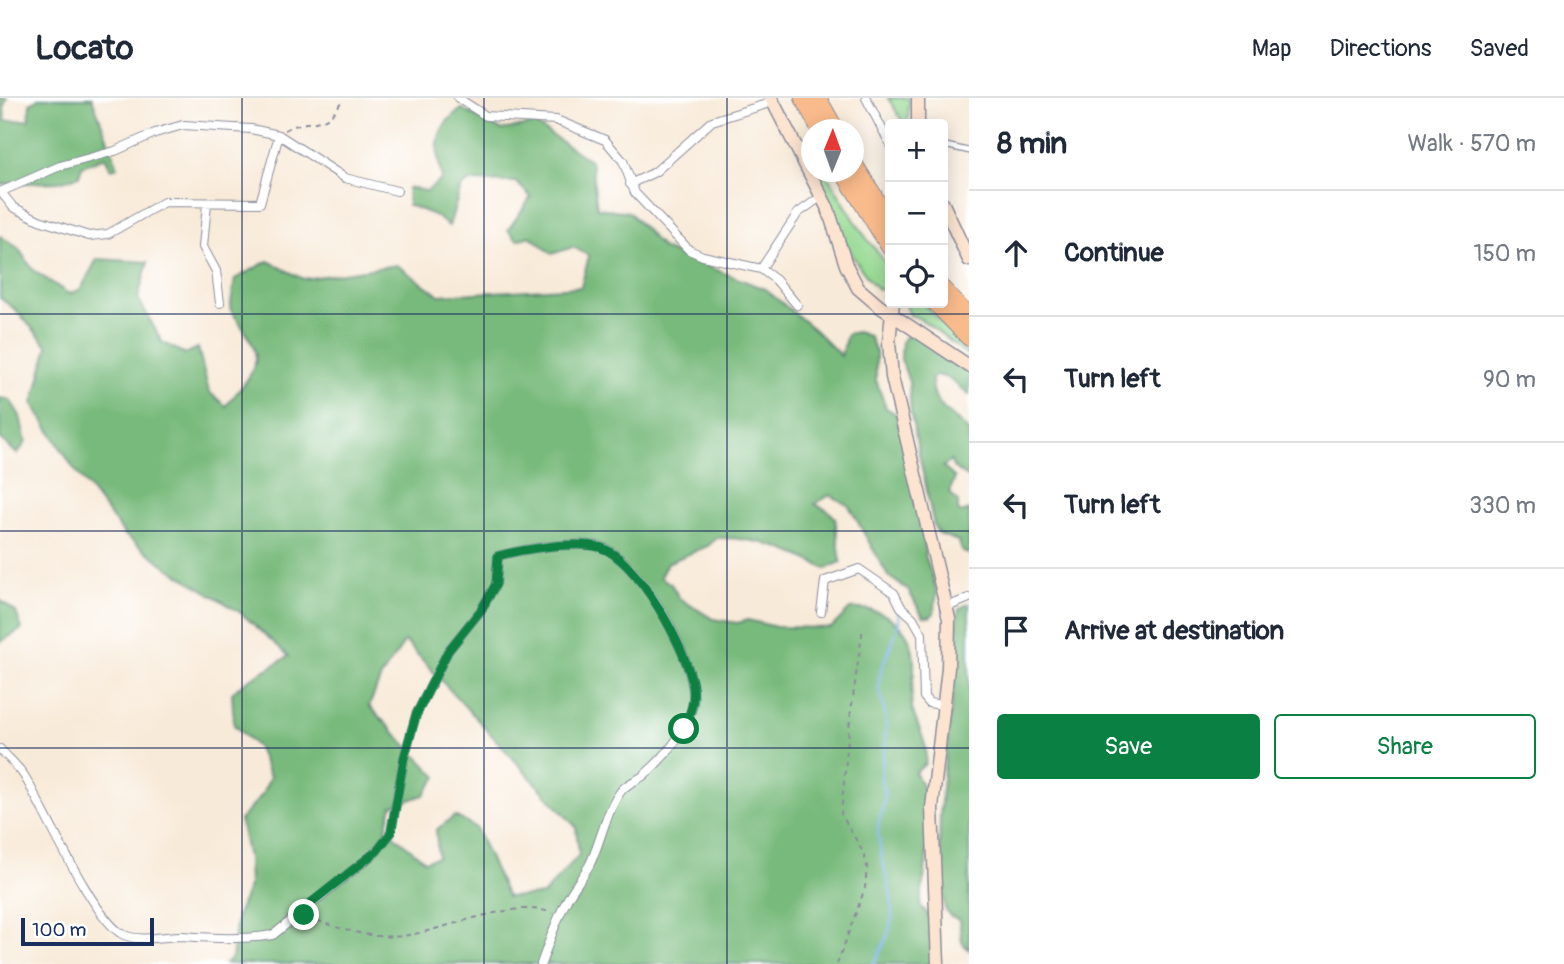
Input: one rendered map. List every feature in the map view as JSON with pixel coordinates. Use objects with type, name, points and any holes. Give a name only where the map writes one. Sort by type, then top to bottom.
[{"type":"highway","points":[[803,98],[814,119]]},
{"type":"highway","points":[[818,98],[830,119]]},
{"type":"highway","points":[[852,182],[883,219]]},
{"type":"highway","points":[[864,182],[883,219],[889,245]]},
{"type":"highway","points":[[948,294],[969,317]]},
{"type":"highway","points":[[939,308],[969,338]]},
{"type":"street","points":[[458,98],[486,116],[556,120],[606,140],[623,161],[635,193],[689,250],[703,256],[761,269],[776,280],[797,305]]},
{"type":"street","points":[[866,98],[885,134]]},
{"type":"street","points":[[918,98],[918,119]]},
{"type":"street","points":[[630,184],[654,172],[712,121],[772,100],[822,196],[854,282],[869,298],[885,303]]},
{"type":"street","points":[[279,135],[260,202],[164,202],[107,234],[89,236],[39,220],[13,207],[1,192],[18,182],[115,151],[171,127],[219,127],[279,135],[345,178],[397,191]]},
{"type":"street","points":[[761,269],[798,212],[822,196]]},
{"type":"street","points":[[207,203],[203,247],[216,271],[220,303]]},
{"type":"street","points":[[948,216],[969,260]]},
{"type":"street","points":[[948,222],[955,232]]},
{"type":"street","points":[[890,308],[889,351],[892,377],[947,607],[949,653],[932,808],[938,964]]},
{"type":"street","points":[[895,308],[969,366]]},
{"type":"street","points":[[0,749],[23,774],[59,845],[105,922],[120,933],[135,939],[163,936],[256,938],[273,935],[377,851],[391,833],[404,758],[416,715],[448,651],[481,610],[496,584],[498,556],[558,547],[597,546],[620,557],[646,587],[691,674],[693,706],[684,729],[665,755],[640,778],[622,789],[589,864],[560,916],[541,964]]},
{"type":"street","points":[[821,612],[825,581],[853,570],[863,570],[890,589],[922,634],[924,697],[929,703],[943,705]]},
{"type":"street","points":[[947,607],[969,598]]},
{"type":"lane","points":[[948,146],[969,151]]},
{"type":"path","points":[[279,135],[299,124],[322,123],[334,115],[343,98]]},
{"type":"path","points":[[837,964],[865,888],[867,866],[863,852],[841,814],[850,718],[863,628]]},
{"type":"path","points":[[298,913],[353,930],[407,936],[524,910],[546,910],[560,916]]},
{"type":"green space","points":[[0,98],[7,98],[4,106],[5,121],[29,120],[30,104],[38,98],[92,98],[118,167],[111,169],[105,157],[82,166],[79,176],[59,182],[0,184]]},
{"type":"green space","points":[[888,98],[909,98],[908,119],[901,119]]},
{"type":"green space","points":[[462,109],[501,130],[535,124],[591,161],[597,208],[629,212],[663,249],[765,289],[815,330],[841,356],[847,334],[857,332],[869,336],[876,352],[876,380],[886,408],[896,414],[923,528],[925,555],[937,591],[934,613],[930,617],[923,616],[908,590],[888,576],[849,506],[830,495],[815,504],[829,511],[835,518],[841,562],[826,569],[800,556],[760,542],[717,538],[708,546],[667,563],[660,577],[671,584],[679,598],[713,619],[737,623],[748,620],[776,627],[831,628],[850,609],[863,609],[886,616],[903,630],[913,651],[912,708],[926,756],[925,764],[915,773],[927,803],[928,820],[927,856],[920,906],[932,922],[929,935],[934,941],[936,964],[225,964],[232,958],[237,915],[249,886],[248,858],[240,820],[262,795],[270,777],[258,748],[234,725],[232,693],[245,682],[289,656],[241,613],[170,569],[125,535],[72,466],[33,404],[48,346],[16,310],[0,298],[0,236],[18,248],[33,270],[69,294],[81,289],[97,259],[148,262],[138,298],[162,342],[185,354],[198,348],[209,392],[226,406],[248,378],[256,358],[249,338],[230,309],[235,279],[268,261],[303,279],[397,265],[439,295],[581,287],[589,256],[573,247],[552,254],[530,236],[517,240],[508,230],[531,197],[516,182],[470,181],[461,187],[449,226],[434,215],[408,205],[408,188],[427,191],[442,179],[438,140],[446,123]],"holes":[[[405,641],[576,827],[579,855],[543,895],[507,897],[476,828],[455,816],[436,830],[438,857],[425,861],[386,829],[392,806],[424,795],[437,777],[369,706],[381,677]]]},
{"type":"green space","points":[[818,182],[831,182],[862,232],[885,262],[885,288],[878,290],[867,277],[841,234]]},
{"type":"green space","points":[[907,308],[927,308],[969,349],[969,356],[931,326],[910,315]]},
{"type":"green space","points":[[914,335],[969,372],[969,395],[948,378],[937,375],[932,378],[933,389],[940,405],[969,433],[969,478],[953,467],[951,461],[943,467],[955,478],[949,492],[958,502],[958,511],[962,513],[969,510],[969,554],[962,552],[958,541],[939,534],[934,526],[911,415],[909,382],[901,359],[902,341],[907,336]]},
{"type":"green space","points":[[0,398],[10,400],[20,416],[26,442],[17,454],[0,438]]},
{"type":"green space","points":[[0,600],[16,612],[22,629],[0,642]]},
{"type":"green space","points":[[969,603],[969,950],[962,942],[959,920],[950,916],[945,909],[941,879],[940,819],[956,666],[957,622],[959,609]]},
{"type":"waterway","points":[[873,964],[884,943],[892,911],[878,830],[885,798],[881,778],[886,727],[879,678],[898,626],[897,607]]},
{"type":"route","points":[[304,915],[298,913],[377,851],[391,833],[404,758],[416,715],[448,651],[481,610],[496,584],[498,556],[569,546],[597,546],[620,557],[631,567],[646,587],[691,674],[693,706],[684,729]]}]
